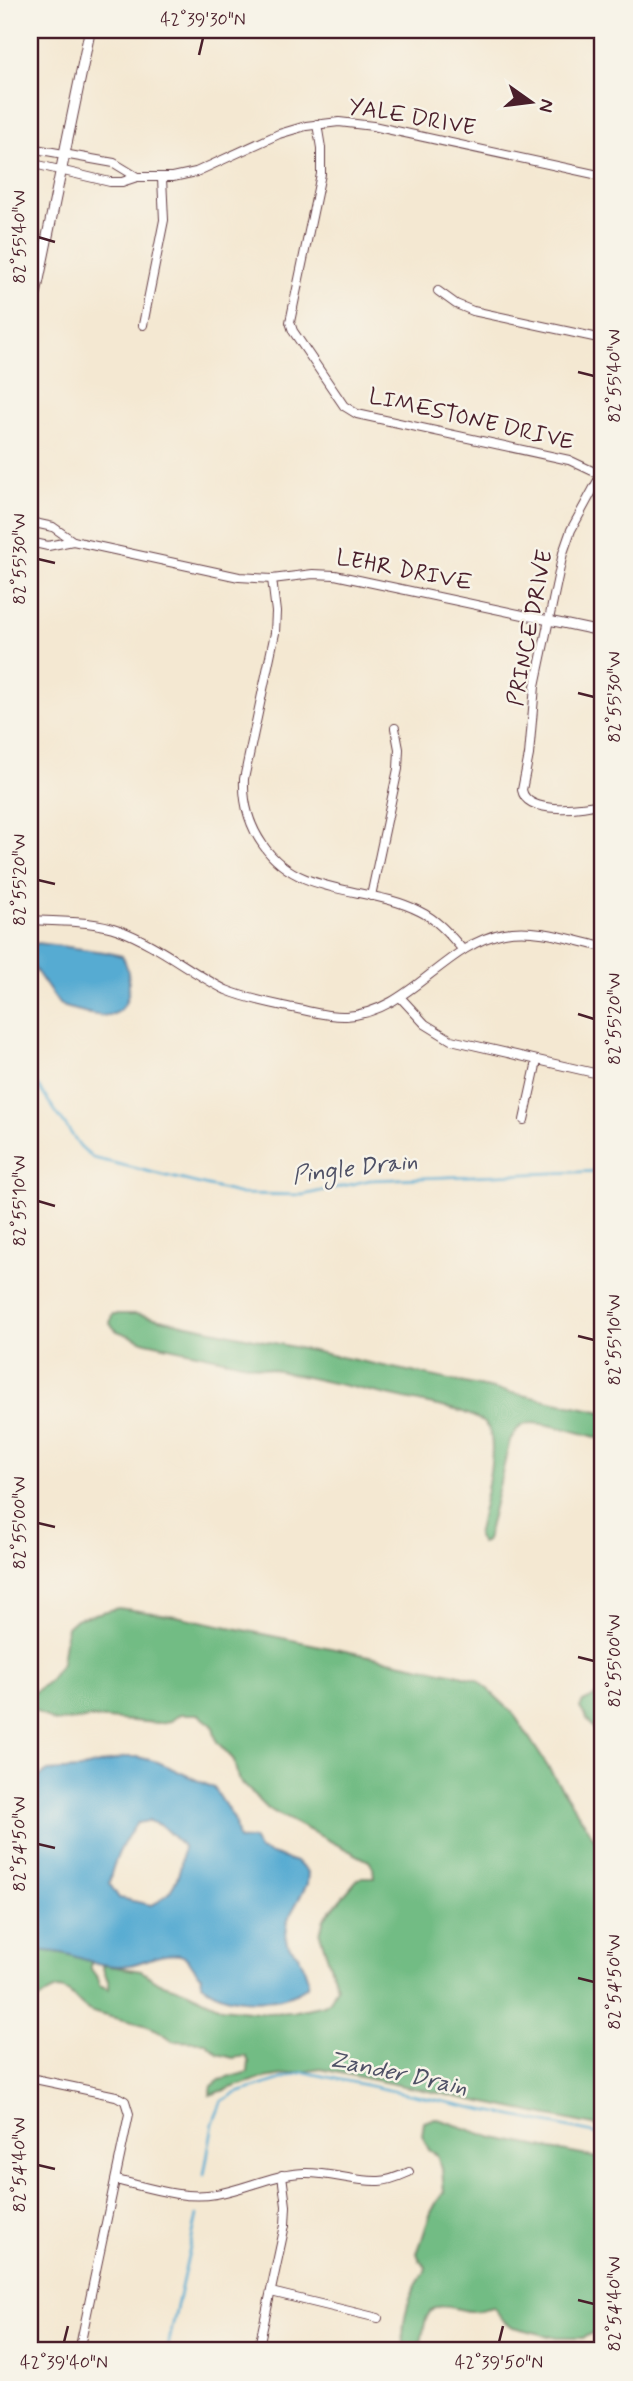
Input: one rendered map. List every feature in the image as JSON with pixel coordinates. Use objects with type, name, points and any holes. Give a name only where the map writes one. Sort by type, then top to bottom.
[{"type":"street","points":[[30,320],[90,30]]},
{"type":"street","name":"YALE DRIVE","points":[[30,163],[116,183],[137,177],[162,178],[196,172],[279,134],[317,124],[339,122],[373,126],[603,176]]},
{"type":"street","name":"LIMESTONE DRIVE","points":[[317,124],[321,174],[290,327],[344,406],[352,413],[557,457],[602,473]]},
{"type":"street","name":"YALE DRIVE","points":[[30,148],[114,163],[137,177]]},
{"type":"street","points":[[143,325],[164,220],[162,178]]},
{"type":"street","points":[[438,291],[472,311],[603,339]]},
{"type":"street","name":"PRINCE DRIVE","points":[[602,473],[567,541],[534,698],[529,755],[522,790],[525,800],[535,804],[564,808],[603,803]]},
{"type":"street","name":"LEHR DRIVE","points":[[30,522],[53,527],[73,541],[239,577],[272,579],[313,574],[335,575],[603,632]]},
{"type":"street","name":"LEHR DRIVE","points":[[30,542],[48,546],[73,541]]},
{"type":"street","points":[[272,579],[276,612],[275,633],[244,779],[244,801],[255,833],[276,860],[302,878],[408,906],[429,916],[463,950]]},
{"type":"street","points":[[371,896],[398,769],[399,749],[395,728]]},
{"type":"street","points":[[30,920],[90,924],[117,929],[230,991],[256,1000],[330,1015],[356,1014],[381,1008],[463,950],[488,937],[514,932],[540,933],[603,947]]},
{"type":"street","points":[[400,997],[415,1015],[442,1036],[462,1044],[603,1075]]},
{"type":"street","points":[[524,1120],[537,1061]]},
{"type":"street","points":[[30,2078],[122,2099],[129,2114],[79,2351]]},
{"type":"street","points":[[116,2180],[178,2193],[202,2195],[223,2193],[282,2175],[319,2173],[379,2181],[409,2172]]},
{"type":"street","points":[[258,2351],[285,2225],[286,2206],[282,2175]]},
{"type":"street","points":[[271,2292],[378,2318]]},
{"type":"green space","points":[[112,1314],[136,1314],[603,1412],[603,1439],[542,1424],[526,1424],[518,1428],[510,1440],[486,1541],[481,1543],[477,1537],[492,1450],[488,1428],[479,1420],[460,1411],[146,1342],[117,1331],[110,1324]]},
{"type":"green space","points":[[118,1608],[176,1616],[456,1674],[478,1680],[513,1713],[603,1852],[603,2127],[321,2069],[258,2079],[210,2095],[212,2086],[220,2080],[248,2072],[249,2062],[246,2056],[233,2058],[218,2054],[205,2042],[172,2041],[145,2025],[100,2015],[82,2006],[64,1990],[52,1991],[30,2005],[30,1949],[63,1953],[91,1961],[91,1969],[99,1980],[99,1985],[109,1989],[103,1965],[141,1971],[160,1983],[186,1991],[222,2008],[267,2013],[292,2012],[324,2005],[330,2001],[337,1987],[320,1934],[324,1919],[356,1881],[362,1877],[374,1877],[369,1861],[268,1809],[238,1779],[234,1760],[217,1742],[212,1725],[198,1714],[180,1714],[171,1721],[158,1723],[94,1718],[55,1722],[30,1708],[30,1695],[48,1682],[62,1663],[67,1627],[76,1619]]},
{"type":"green space","points":[[603,1692],[603,1743],[580,1708],[583,1702]]},
{"type":"green space","points":[[435,2118],[494,2138],[603,2159],[603,2327],[583,2338],[557,2338],[513,2327],[505,2322],[493,2307],[473,2311],[441,2306],[428,2315],[418,2348],[404,2344],[404,2320],[408,2304],[426,2267],[417,2253],[431,2214],[444,2192],[442,2169],[437,2155],[429,2150],[422,2135],[424,2122]]},
{"type":"water","points":[[38,943],[122,956],[129,980],[127,999],[123,1006],[118,1012],[105,1016],[59,1004],[30,962],[30,947]]},
{"type":"water","points":[[126,1757],[158,1762],[214,1788],[234,1819],[238,1840],[253,1839],[259,1850],[296,1862],[308,1872],[307,1884],[288,1919],[286,1936],[289,1946],[303,1965],[308,1979],[307,1986],[297,1993],[269,2000],[237,1999],[210,1991],[201,1983],[202,1976],[190,1961],[180,1955],[163,1955],[132,1965],[109,1966],[62,1953],[30,1949],[30,1783],[48,1771],[80,1769]],"holes":[[[149,1821],[162,1826],[183,1846],[179,1872],[172,1888],[160,1901],[151,1905],[119,1898],[109,1883],[116,1859],[128,1837],[137,1823]]]},
{"type":"waterway","name":"Pingle Drain","points":[[30,1075],[80,1146],[93,1158],[241,1194],[303,1195],[370,1180],[603,1171]]},
{"type":"waterway","name":"Zander Drain","points":[[204,2175],[213,2123],[222,2101],[234,2094],[304,2072],[603,2135]]},
{"type":"waterway","name":"Zander Drain","points":[[167,2351],[197,2215]]}]
